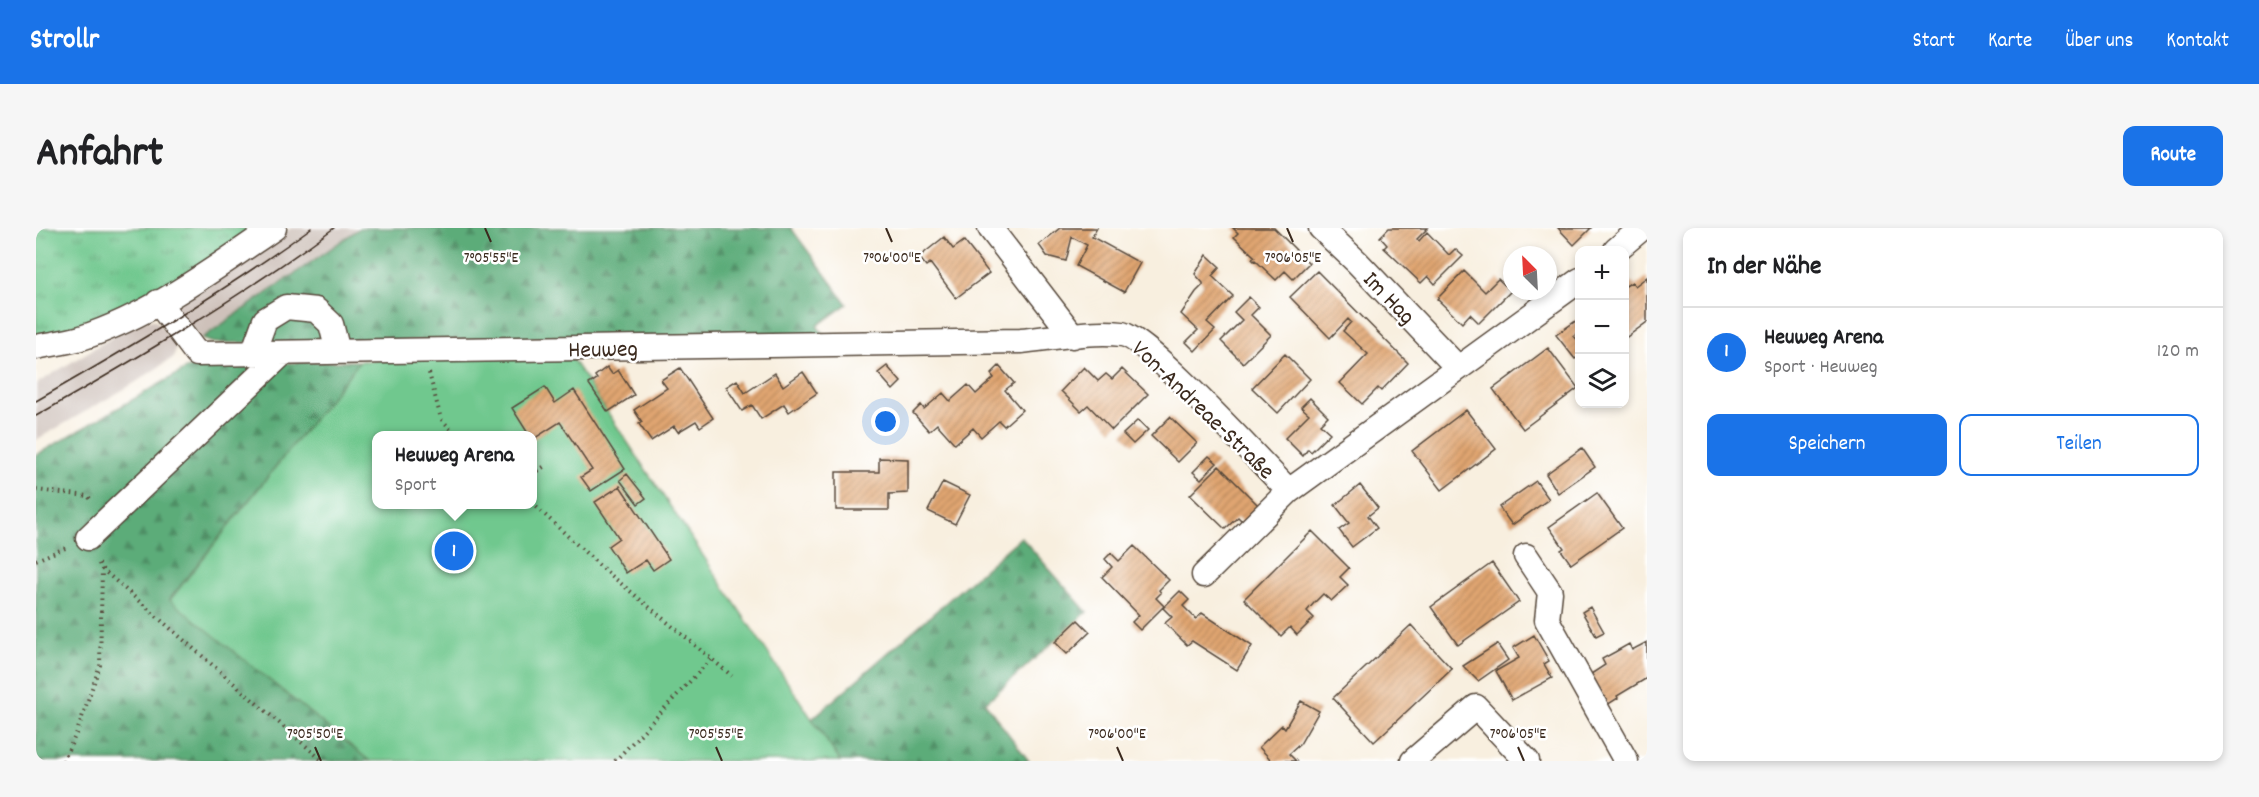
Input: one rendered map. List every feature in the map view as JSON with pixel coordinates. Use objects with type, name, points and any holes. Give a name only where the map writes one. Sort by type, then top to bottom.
[{"type":"street","points":[[36,346],[81,338],[128,318],[195,281],[274,228]]},
{"type":"street","points":[[990,228],[1073,336]]},
{"type":"street","name":"Im Hag","points":[[1321,228],[1357,262],[1458,368]]},
{"type":"street","points":[[1621,246],[1642,228]]},
{"type":"street","name":"Von-Andreae-Straße","points":[[1073,336],[1124,334],[1141,344],[1166,366],[1289,491],[1575,284]]},
{"type":"street","name":"Heuweg","points":[[158,302],[197,354],[1021,341],[1073,336]]},
{"type":"street","points":[[253,353],[265,320],[286,307],[316,310],[331,324],[338,352]]},
{"type":"street","points":[[88,538],[283,353]]},
{"type":"street","points":[[1204,575],[1289,491]]},
{"type":"street","points":[[1526,556],[1550,592],[1547,620],[1626,761]]},
{"type":"street","points":[[1413,761],[1476,707],[1527,761]]},
{"type":"path","points":[[423,351],[441,419],[454,431]]},
{"type":"path","points":[[537,471],[547,465]]},
{"type":"path","points":[[36,490],[88,496],[109,518]]},
{"type":"path","points":[[537,509],[600,566],[732,676]]},
{"type":"path","points":[[63,761],[77,732],[100,665],[102,569],[322,761]]},
{"type":"path","points":[[615,761],[711,659]]},
{"type":"shaded area","points":[[291,228],[360,228],[201,339],[173,307]]},
{"type":"shaded area","points":[[140,320],[156,320],[176,346],[174,357],[133,384],[36,440],[36,384]]},
{"type":"green space","points":[[36,228],[256,228],[185,276],[98,323],[36,336]]},
{"type":"green space","points":[[360,228],[791,228],[847,304],[817,326],[824,335],[214,343],[201,339]]},
{"type":"green space","points":[[568,353],[840,761],[370,761],[170,600],[360,361]]},
{"type":"green space","points":[[360,361],[170,599],[370,761],[36,761],[36,455],[193,365]]},
{"type":"green space","points":[[1021,537],[1087,612],[985,703],[1029,761],[840,761],[812,719]]},
{"type":"building","points":[[1060,228],[1097,228],[1092,237],[1140,263],[1124,292],[1076,266],[1087,245],[1072,237],[1066,261],[1047,256],[1039,245]]},
{"type":"building","points":[[1233,228],[1274,228],[1309,263],[1293,279],[1285,271],[1276,280],[1252,259],[1255,257],[1234,237],[1238,233]]},
{"type":"building","points":[[1389,228],[1428,228],[1417,239],[1419,241],[1427,232],[1449,255],[1455,249],[1463,256],[1435,284],[1428,276],[1421,283],[1384,248],[1387,245],[1380,237]]},
{"type":"building","points":[[1558,228],[1591,228],[1574,245]]},
{"type":"building","points":[[944,237],[953,249],[964,241],[989,273],[956,298],[930,263],[926,266],[919,257]]},
{"type":"building","points":[[1207,255],[1220,267],[1212,276],[1233,296],[1207,323],[1215,330],[1195,351],[1186,342],[1198,330],[1181,314],[1203,285],[1195,274]]},
{"type":"building","points":[[1317,271],[1408,363],[1381,391],[1378,388],[1362,404],[1340,383],[1368,354],[1343,331],[1351,322],[1348,319],[1330,338],[1290,297]]},
{"type":"building","points":[[1464,271],[1485,292],[1498,279],[1503,284],[1503,299],[1479,323],[1470,314],[1462,323],[1437,299]]},
{"type":"building","points":[[1647,277],[1647,322],[1629,335],[1629,284],[1632,282],[1635,286]]},
{"type":"building","points":[[1249,297],[1259,307],[1251,315],[1271,335],[1243,363],[1221,341],[1242,320],[1234,312]]},
{"type":"building","points":[[1575,322],[1575,359],[1556,335]]},
{"type":"building","points":[[1548,348],[1575,384],[1575,390],[1523,429],[1493,389]]},
{"type":"building","points":[[1285,354],[1310,379],[1278,413],[1252,388]]},
{"type":"building","points":[[887,366],[901,382],[893,390],[878,373]]},
{"type":"building","points":[[999,366],[1014,383],[1005,390],[1022,410],[1004,426],[999,421],[981,437],[973,428],[955,444],[937,424],[929,431],[913,413],[921,405],[924,409],[943,393],[950,401],[968,385],[976,394],[994,378],[991,374]]},
{"type":"building","points":[[607,367],[612,374],[618,370],[634,395],[608,412],[589,384],[597,379],[595,376]]},
{"type":"building","points":[[1084,367],[1098,381],[1106,374],[1112,379],[1122,369],[1148,394],[1112,430],[1088,405],[1081,411],[1061,391]]},
{"type":"building","points":[[680,368],[713,418],[700,427],[696,421],[678,432],[674,426],[651,441],[639,424],[642,422],[634,410],[667,388],[661,380]]},
{"type":"building","points":[[803,372],[817,393],[789,412],[784,404],[761,419],[752,405],[742,411],[726,387],[737,380],[745,393],[775,373],[783,386]]},
{"type":"building","points":[[545,387],[555,403],[574,390],[625,469],[591,491],[581,477],[592,470],[560,422],[537,437],[537,431],[526,431],[512,408]]},
{"type":"building","points":[[1310,398],[1328,416],[1320,424],[1330,433],[1311,452],[1308,449],[1303,456],[1285,438],[1309,414],[1301,407]]},
{"type":"building","points":[[1466,410],[1496,449],[1442,490],[1412,451]]},
{"type":"building","points":[[1170,417],[1197,443],[1178,462],[1151,436]]},
{"type":"building","points":[[1138,420],[1148,430],[1133,444],[1123,434]]},
{"type":"building","points":[[1582,448],[1595,467],[1558,493],[1546,474]]},
{"type":"building","points":[[1209,456],[1217,463],[1201,479],[1193,472]]},
{"type":"building","points":[[879,458],[908,459],[908,493],[889,494],[889,510],[836,510],[836,472],[879,472]]},
{"type":"building","points":[[1219,466],[1262,509],[1246,525],[1238,517],[1225,529],[1190,495]]},
{"type":"building","points":[[627,474],[646,498],[638,504],[620,480]]},
{"type":"building","points":[[1536,481],[1549,499],[1512,525],[1499,507]]},
{"type":"building","points":[[943,482],[970,495],[955,524],[928,511]]},
{"type":"building","points":[[1360,485],[1378,508],[1368,516],[1377,528],[1352,547],[1339,530],[1349,523],[1335,505]]},
{"type":"building","points":[[620,486],[669,559],[653,570],[646,560],[626,573],[608,546],[619,538],[595,502]]},
{"type":"building","points":[[1597,493],[1622,528],[1571,564],[1561,550],[1564,548],[1549,527]]},
{"type":"building","points":[[1312,531],[1349,568],[1340,577],[1348,585],[1331,601],[1323,594],[1307,611],[1314,618],[1297,635],[1290,627],[1281,636],[1244,599]]},
{"type":"building","points":[[1134,546],[1169,580],[1159,590],[1161,593],[1156,598],[1164,606],[1140,630],[1132,622],[1139,615],[1102,577],[1112,567],[1105,559],[1111,553],[1119,561]]},
{"type":"building","points":[[1492,563],[1519,602],[1458,645],[1431,607]]},
{"type":"building","points":[[1180,591],[1189,600],[1183,606],[1196,619],[1202,613],[1252,646],[1237,670],[1192,641],[1187,645],[1165,623],[1172,617],[1163,608]]},
{"type":"building","points":[[1590,607],[1604,632],[1596,636],[1582,612]]},
{"type":"building","points":[[1078,620],[1090,632],[1067,654],[1055,642]]},
{"type":"building","points":[[1411,625],[1452,669],[1374,742],[1333,698]]},
{"type":"building","points":[[1534,635],[1549,661],[1544,664],[1552,678],[1512,700],[1496,671],[1519,658],[1513,648]]},
{"type":"building","points":[[1647,642],[1647,678],[1617,696],[1618,698],[1607,705],[1588,676],[1605,665],[1602,659],[1629,644],[1632,650]]},
{"type":"building","points":[[1497,644],[1508,660],[1478,681],[1463,666]]},
{"type":"building","points":[[1301,701],[1319,711],[1300,744],[1289,754],[1296,761],[1272,761],[1259,747],[1282,725],[1285,728]]},
{"type":"tram line","points":[[36,401],[211,297],[311,228]]},
{"type":"tram line","points":[[36,416],[188,326],[262,279],[334,228]]},
{"type":"place","name":"Heuweg Arena","points":[[454,551]]}]
